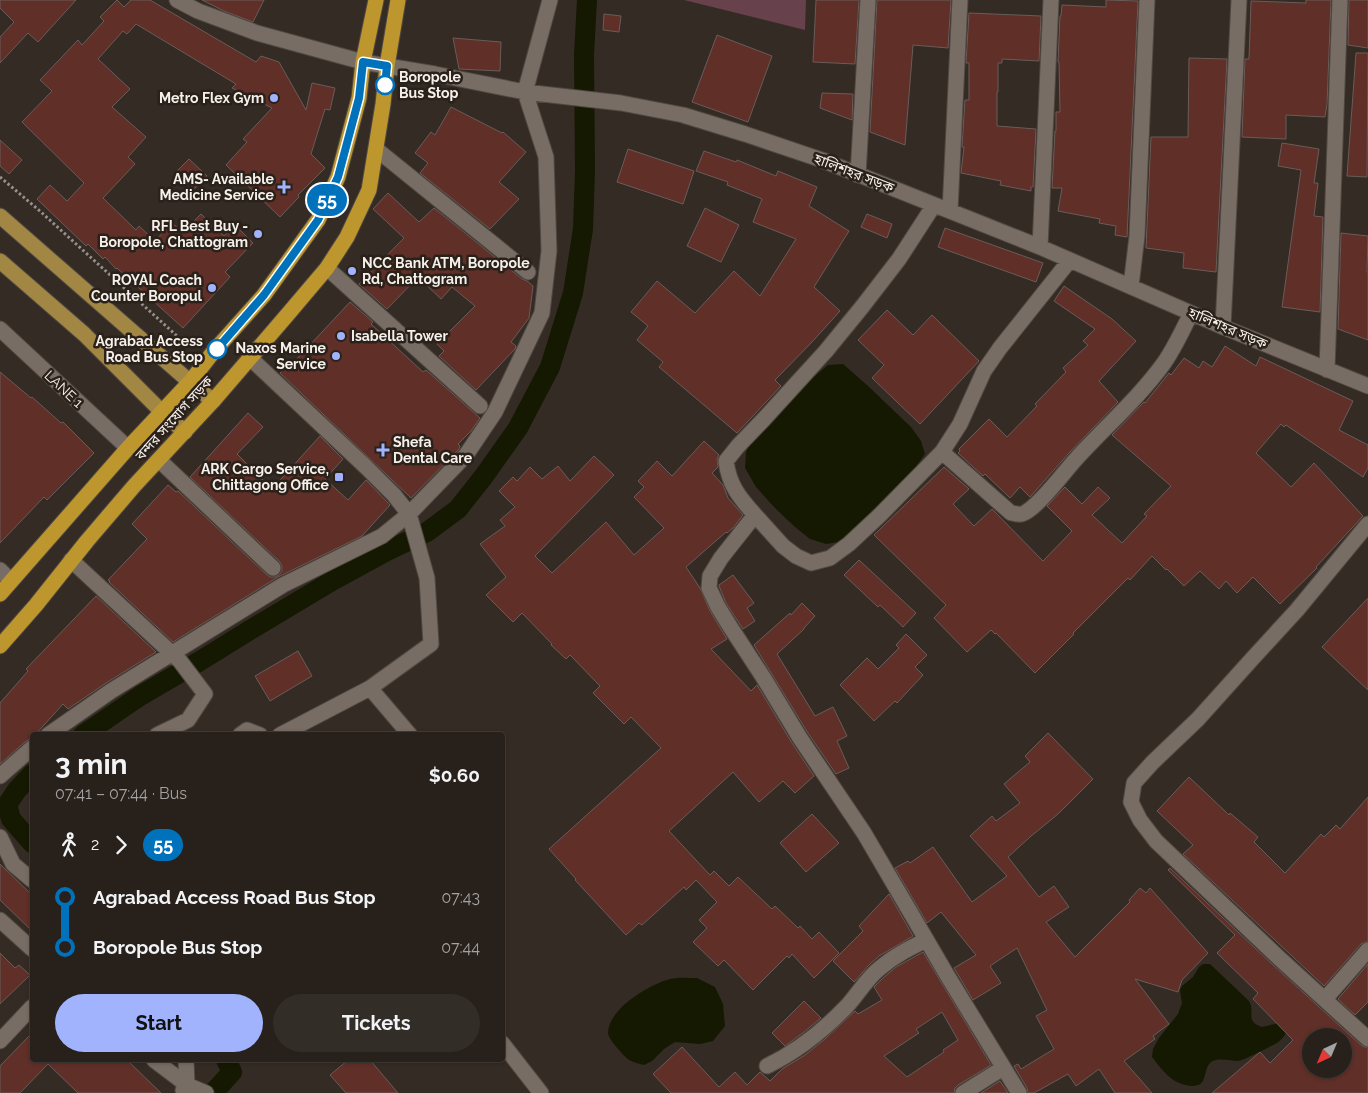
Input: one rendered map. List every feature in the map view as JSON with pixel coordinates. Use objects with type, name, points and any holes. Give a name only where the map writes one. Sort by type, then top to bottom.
[{"type":"highway","name":"বন্দর সংযোগ সড়ক","points":[[0,594],[128,448],[190,382],[214,351],[264,295],[318,220],[338,177],[359,98],[363,62],[376,0]]},
{"type":"highway","name":"বন্দর সংযোগ সড়ক","points":[[0,646],[134,486],[213,401],[327,268],[347,237],[368,190],[384,104],[387,66],[398,0]]},
{"type":"main road","points":[[0,216],[213,401]]},
{"type":"main road","points":[[0,262],[84,334],[162,412],[185,432]]},
{"type":"street","name":"হালিশহর সড়ক","points":[[178,0],[198,11],[257,33],[363,62],[525,92],[621,103],[683,115],[754,137],[822,160],[1040,247],[1223,327],[1368,386]]},
{"type":"street","points":[[52,732],[111,691],[275,590],[382,536],[435,489],[466,455],[496,412],[542,313],[549,251],[546,157],[525,92],[550,0]]},
{"type":"street","points":[[858,175],[868,0]]},
{"type":"street","points":[[950,211],[960,0]]},
{"type":"street","points":[[1040,247],[1051,0]]},
{"type":"street","points":[[1131,286],[1137,236],[1147,0]]},
{"type":"street","points":[[1223,327],[1239,0]]},
{"type":"street","points":[[1326,370],[1340,0]]},
{"type":"street","points":[[376,149],[528,272]]},
{"type":"street","points":[[934,205],[899,259],[862,307],[826,351],[726,461],[728,475],[739,497],[782,546],[796,556],[811,563],[830,558],[848,544],[879,516],[942,452],[960,424],[984,371],[1070,260]]},
{"type":"street","points":[[327,268],[480,406]]},
{"type":"street","points":[[942,452],[1010,513],[1021,514],[1033,506],[1142,391],[1164,362],[1180,336],[1191,312]]},
{"type":"street","name":"LANE 1","points":[[0,329],[128,448]]},
{"type":"street","points":[[250,358],[360,460],[394,495],[409,514],[427,578],[431,644],[370,688],[286,732]]},
{"type":"street","points":[[159,460],[273,568]]},
{"type":"street","points":[[755,515],[721,558],[710,576],[709,588],[718,607],[800,738],[864,833],[926,940],[1019,1093]]},
{"type":"street","points":[[1368,524],[1308,596],[1198,719],[1134,783],[1131,802],[1140,820],[1156,841],[1279,958],[1368,1039]]},
{"type":"street","points":[[71,560],[180,661],[205,694],[188,720],[163,732]]},
{"type":"street","points":[[0,570],[11,581]]},
{"type":"street","points":[[370,688],[407,732]]},
{"type":"street","points":[[0,776],[30,750]]},
{"type":"street","points":[[0,837],[13,864],[30,878]]},
{"type":"street","points":[[0,920],[30,947]]},
{"type":"street","points":[[767,1066],[788,1056],[809,1041],[846,1006],[878,969],[899,954],[926,940]]},
{"type":"street","points":[[1325,999],[1368,950]]},
{"type":"street","points":[[0,1040],[30,1008]]},
{"type":"street","points":[[505,1047],[541,1093]]},
{"type":"street","points":[[156,1062],[184,1089],[206,1093]]},
{"type":"street","points":[[184,1089],[186,1062]]},
{"type":"street","points":[[963,1093],[1003,1068]]},
{"type":"path","points":[[0,177],[177,336]]},
{"type":"shaded area","points":[[684,0],[806,0],[805,30]]},
{"type":"shaded area","points":[[843,364],[911,427],[921,441],[925,454],[915,468],[883,502],[839,542],[826,544],[810,539],[795,527],[756,487],[745,468],[746,452],[752,438],[809,381],[828,365]]},
{"type":"shaded area","points":[[1203,964],[1210,964],[1249,1001],[1253,1022],[1262,1027],[1279,1023],[1287,1031],[1277,1043],[1245,1059],[1238,1061],[1221,1059],[1211,1062],[1208,1065],[1203,1081],[1197,1086],[1191,1086],[1173,1080],[1152,1057],[1153,1049],[1159,1038],[1178,1014],[1182,1003],[1180,990],[1182,986],[1193,977]]},
{"type":"shaded area","points":[[697,978],[715,987],[723,1004],[725,1026],[713,1041],[700,1044],[675,1042],[664,1049],[652,1061],[644,1065],[629,1060],[608,1033],[615,1015],[632,999],[652,986],[670,979]]},
{"type":"building","points":[[0,0],[76,0],[38,42],[28,33],[0,63],[0,37],[14,22],[0,8]]},
{"type":"building","points":[[117,0],[124,7],[131,0],[150,0],[256,62],[261,56],[279,62],[306,110],[312,83],[335,88],[330,110],[325,109],[311,154],[325,168],[298,195],[299,197],[280,217],[226,165],[247,142],[243,139],[272,108],[232,88],[236,84],[136,24],[127,34],[123,31],[98,59],[130,89],[112,107],[146,137],[128,157],[135,164],[103,198],[136,230],[139,226],[155,241],[172,223],[183,232],[201,214],[224,236],[235,225],[253,243],[225,272],[230,277],[183,328],[105,257],[103,259],[88,244],[86,246],[37,199],[50,185],[67,201],[84,183],[22,122],[52,91],[40,80],[78,40],[82,45],[104,21],[100,17]]},
{"type":"building","points":[[202,0],[264,0],[253,22]]},
{"type":"building","points":[[816,0],[859,0],[855,64],[813,62]]},
{"type":"building","points":[[877,0],[951,0],[948,48],[913,45],[905,145],[870,132]]},
{"type":"building","points":[[1106,0],[1138,1],[1127,237],[1115,235],[1116,226],[1099,223],[1100,219],[1058,211],[1062,188],[1052,188],[1056,112],[1060,112],[1058,62],[1062,5],[1106,7]]},
{"type":"building","points":[[1306,0],[1331,0],[1325,117],[1286,115],[1286,139],[1242,137],[1245,59],[1249,59],[1251,1],[1306,3]]},
{"type":"building","points":[[1349,0],[1368,0],[1368,48],[1348,45]]},
{"type":"building","points":[[969,13],[1041,16],[1039,61],[1002,59],[1002,63],[998,63],[997,126],[1036,129],[1033,187],[1031,187],[1031,191],[1000,185],[1001,181],[961,173],[964,147],[962,147],[965,100],[969,100],[969,63],[966,63]]},
{"type":"building","points":[[604,14],[621,16],[619,32],[603,30]]},
{"type":"building","points":[[717,35],[772,56],[748,122],[692,102]]},
{"type":"building","points":[[453,38],[501,42],[500,71],[459,69]]},
{"type":"building","points":[[1356,53],[1368,53],[1367,177],[1347,176]]},
{"type":"building","points":[[1189,58],[1227,59],[1216,272],[1183,268],[1184,253],[1146,248],[1151,137],[1188,137]]},
{"type":"building","points":[[822,93],[853,94],[852,120],[820,108]]},
{"type":"building","points":[[451,107],[503,132],[526,152],[499,182],[519,199],[490,229],[420,173],[428,163],[415,153],[431,132],[435,135]]},
{"type":"building","points":[[0,140],[22,160],[9,174],[0,166]]},
{"type":"building","points":[[1282,143],[1319,149],[1314,183],[1318,183],[1314,216],[1323,217],[1320,312],[1282,307],[1301,170],[1278,166]]},
{"type":"building","points":[[628,149],[694,171],[683,204],[617,182]]},
{"type":"building","points":[[704,151],[736,162],[737,160],[776,176],[778,171],[817,187],[809,206],[849,231],[814,287],[840,311],[775,380],[781,386],[737,433],[659,367],[663,362],[637,340],[648,326],[631,312],[657,281],[695,313],[734,271],[760,296],[796,239],[753,222],[762,199],[727,185],[728,182],[696,171]]},
{"type":"building","points":[[189,159],[207,176],[194,189],[177,171]]},
{"type":"building","points":[[388,193],[419,222],[434,208],[533,286],[529,318],[511,342],[516,346],[515,349],[476,390],[439,356],[444,351],[437,344],[475,306],[452,287],[441,299],[418,277],[387,309],[359,284],[404,238],[373,209]]},
{"type":"building","points":[[705,208],[739,225],[721,262],[687,246]]},
{"type":"building","points":[[867,214],[892,224],[887,238],[861,227]]},
{"type":"building","points":[[945,228],[1043,263],[1036,282],[938,247]]},
{"type":"building","points":[[1341,233],[1368,236],[1368,340],[1338,329]]},
{"type":"building","points":[[1064,286],[1112,319],[1136,341],[1099,381],[1118,402],[1030,497],[1020,487],[1010,498],[985,474],[983,476],[958,453],[959,449],[989,419],[1007,437],[1066,372],[1063,368],[1088,345],[1083,341],[1095,329],[1054,301]]},
{"type":"building","points":[[350,302],[423,372],[426,370],[480,418],[471,431],[458,444],[460,446],[459,449],[411,498],[280,373],[292,360],[294,362]]},
{"type":"building","points":[[887,310],[913,335],[932,315],[979,361],[920,424],[872,378],[884,365],[858,340]]},
{"type":"building","points":[[1225,346],[1256,366],[1260,357],[1353,401],[1339,430],[1368,445],[1368,468],[1363,477],[1286,425],[1284,427],[1281,424],[1256,453],[1291,487],[1314,463],[1363,516],[1317,568],[1280,604],[1253,577],[1237,593],[1226,581],[1219,589],[1200,571],[1184,586],[1152,556],[1035,673],[991,630],[967,652],[934,618],[946,605],[874,535],[944,467],[969,489],[953,504],[974,526],[992,509],[1043,561],[1072,531],[1047,506],[1065,487],[1082,504],[1098,487],[1110,498],[1092,515],[1122,543],[1147,516],[1144,514],[1171,486],[1112,435],[1145,403],[1169,373],[1171,375],[1184,358],[1199,368],[1203,361],[1212,367]]},
{"type":"building","points":[[0,372],[61,423],[63,422],[94,453],[47,500],[44,497],[0,543]]},
{"type":"building","points":[[248,413],[263,427],[237,454],[272,489],[320,436],[343,459],[325,479],[348,500],[366,480],[390,505],[362,536],[278,577],[173,642],[108,580],[147,539],[132,524],[168,485],[176,492],[178,491],[267,575],[275,577],[282,571],[279,561],[190,477]]},
{"type":"building","points":[[704,441],[719,455],[717,459],[718,467],[712,473],[723,485],[728,498],[743,515],[733,528],[686,567],[700,588],[710,611],[727,639],[711,649],[751,691],[757,685],[814,776],[795,793],[783,781],[759,802],[733,772],[669,831],[710,875],[714,871],[729,886],[738,877],[772,909],[775,906],[798,928],[800,926],[812,939],[819,932],[839,953],[814,978],[792,954],[789,958],[787,956],[753,990],[724,960],[718,966],[693,942],[707,928],[699,920],[717,902],[696,880],[686,890],[684,887],[642,925],[639,923],[626,935],[549,849],[661,748],[631,717],[624,724],[593,693],[600,686],[570,655],[566,659],[551,645],[522,613],[513,622],[486,595],[506,577],[480,544],[505,526],[500,520],[515,507],[499,491],[513,477],[517,481],[530,467],[542,479],[558,466],[570,481],[594,456],[614,475],[535,556],[552,573],[606,522],[634,555],[664,528],[634,497],[644,487],[638,481],[657,461],[672,476]]},
{"type":"building","points":[[859,560],[916,613],[903,627],[880,605],[878,607],[844,575]]},
{"type":"building","points":[[733,575],[754,603],[747,608],[755,621],[743,629],[726,603],[719,586]]},
{"type":"building","points":[[96,596],[156,652],[68,709],[63,704],[38,732],[30,732],[30,740],[0,764],[0,703],[28,671],[26,669]]},
{"type":"building","points":[[1368,598],[1368,690],[1322,647]]},
{"type":"building","points":[[802,603],[815,616],[777,654],[815,716],[833,707],[847,736],[837,741],[849,768],[836,774],[808,733],[754,645],[790,613],[791,615]]},
{"type":"building","points":[[906,634],[927,655],[915,667],[923,675],[897,703],[895,701],[874,721],[840,685],[867,658],[878,669],[899,648],[896,645]]},
{"type":"building","points":[[298,651],[312,676],[270,701],[255,676]]},
{"type":"building","points":[[1048,733],[1093,779],[1058,814],[1008,857],[1039,897],[1054,886],[1069,907],[1046,922],[1075,957],[1130,902],[1129,900],[1140,888],[1146,893],[1150,888],[1208,953],[1182,980],[1178,992],[1135,979],[1169,1024],[1153,1036],[1155,1039],[1124,1061],[1152,1093],[1115,1093],[1099,1069],[1076,1086],[1068,1074],[1034,1093],[1028,1093],[1014,1066],[1018,1064],[1021,1069],[1054,1049],[1036,1016],[1047,1010],[1017,948],[990,966],[1001,983],[973,1000],[954,968],[976,955],[941,912],[927,923],[895,868],[908,861],[910,863],[933,847],[972,902],[1007,876],[970,836],[992,816],[996,821],[1020,803],[1004,784],[1030,762],[1025,756]]},
{"type":"building","points":[[1189,777],[1229,815],[1230,813],[1258,837],[1254,842],[1285,873],[1321,834],[1324,837],[1336,825],[1340,829],[1368,797],[1368,941],[1361,944],[1324,986],[1183,854],[1193,845],[1157,811]]},
{"type":"building","points":[[812,814],[839,843],[806,872],[780,843]]},
{"type":"building","points":[[0,864],[30,893],[30,929],[0,900]]},
{"type":"building","points":[[1170,868],[1342,1028],[1302,1028],[1302,1078],[1352,1078],[1352,1037],[1362,1046],[1368,1048],[1368,1093],[1212,1093],[1260,1052],[1270,1063],[1293,1040],[1253,999],[1258,993],[1217,953],[1235,935],[1168,870]]},
{"type":"building","points":[[889,894],[913,936],[879,956],[854,982],[833,961],[863,931],[859,926]]},
{"type":"building","points":[[923,952],[991,1065],[958,1085],[954,1093],[671,1093],[653,1074],[682,1047],[719,1087],[735,1072],[747,1085],[760,1072],[770,1081],[782,1069],[805,1055],[825,1039],[855,1011],[858,1014],[882,1000],[874,987],[896,967]],"holes":[[[942,1012],[958,1040],[907,1077],[884,1056],[919,1033],[916,1029]]]},
{"type":"building","points":[[0,953],[15,968],[19,965],[30,975],[0,1004]]},
{"type":"building","points":[[1368,964],[1368,1002],[1355,1015],[1338,999]]},
{"type":"building","points":[[804,1001],[821,1018],[785,1046],[772,1033]]},
{"type":"building","points":[[30,1035],[30,1062],[129,1062],[161,1093],[78,1093],[48,1064],[20,1093],[0,1093],[0,1066]]},
{"type":"building","points":[[346,1062],[372,1062],[398,1093],[346,1093],[330,1075]]},
{"type":"building","points":[[1000,1081],[1008,1093],[981,1093]]},
{"type":"waterway","points":[[87,732],[140,696],[332,581],[427,532],[458,509],[518,428],[550,367],[573,293],[583,229],[585,170],[584,55],[587,0]]},
{"type":"waterway","points":[[30,776],[17,790],[7,805],[11,819],[30,841]]},
{"type":"waterway","points":[[213,1093],[232,1072],[227,1062]]},
{"type":"bus line","name":"55","points":[[217,349],[264,295],[318,220],[338,177],[359,98],[363,62],[387,66],[385,85]]},
{"type":"place","name":"Boropole Bus Stop","points":[[385,85]]},
{"type":"place","name":"Metro Flex Gym","points":[[274,98]]},
{"type":"place","name":"AMS- Available Medicine Service","points":[[284,187]]},
{"type":"place","name":"RFL Best Buy - Boropole, Chattogram","points":[[258,234]]},
{"type":"place","name":"NCC Bank ATM, Boropole Rd, Chattogram","points":[[352,271]]},
{"type":"place","name":"ROYAL Coach Counter Boropul","points":[[212,288]]},
{"type":"place","name":"Isabella Tower","points":[[341,336]]},
{"type":"place","name":"Agrabad Access Road Bus Stop","points":[[217,349]]},
{"type":"place","name":"Naxos Marine Service","points":[[336,356]]},
{"type":"place","name":"Shefa Dental Care","points":[[383,450]]},
{"type":"place","name":"ARK Cargo Service, Chittagong Office","points":[[339,477]]}]
